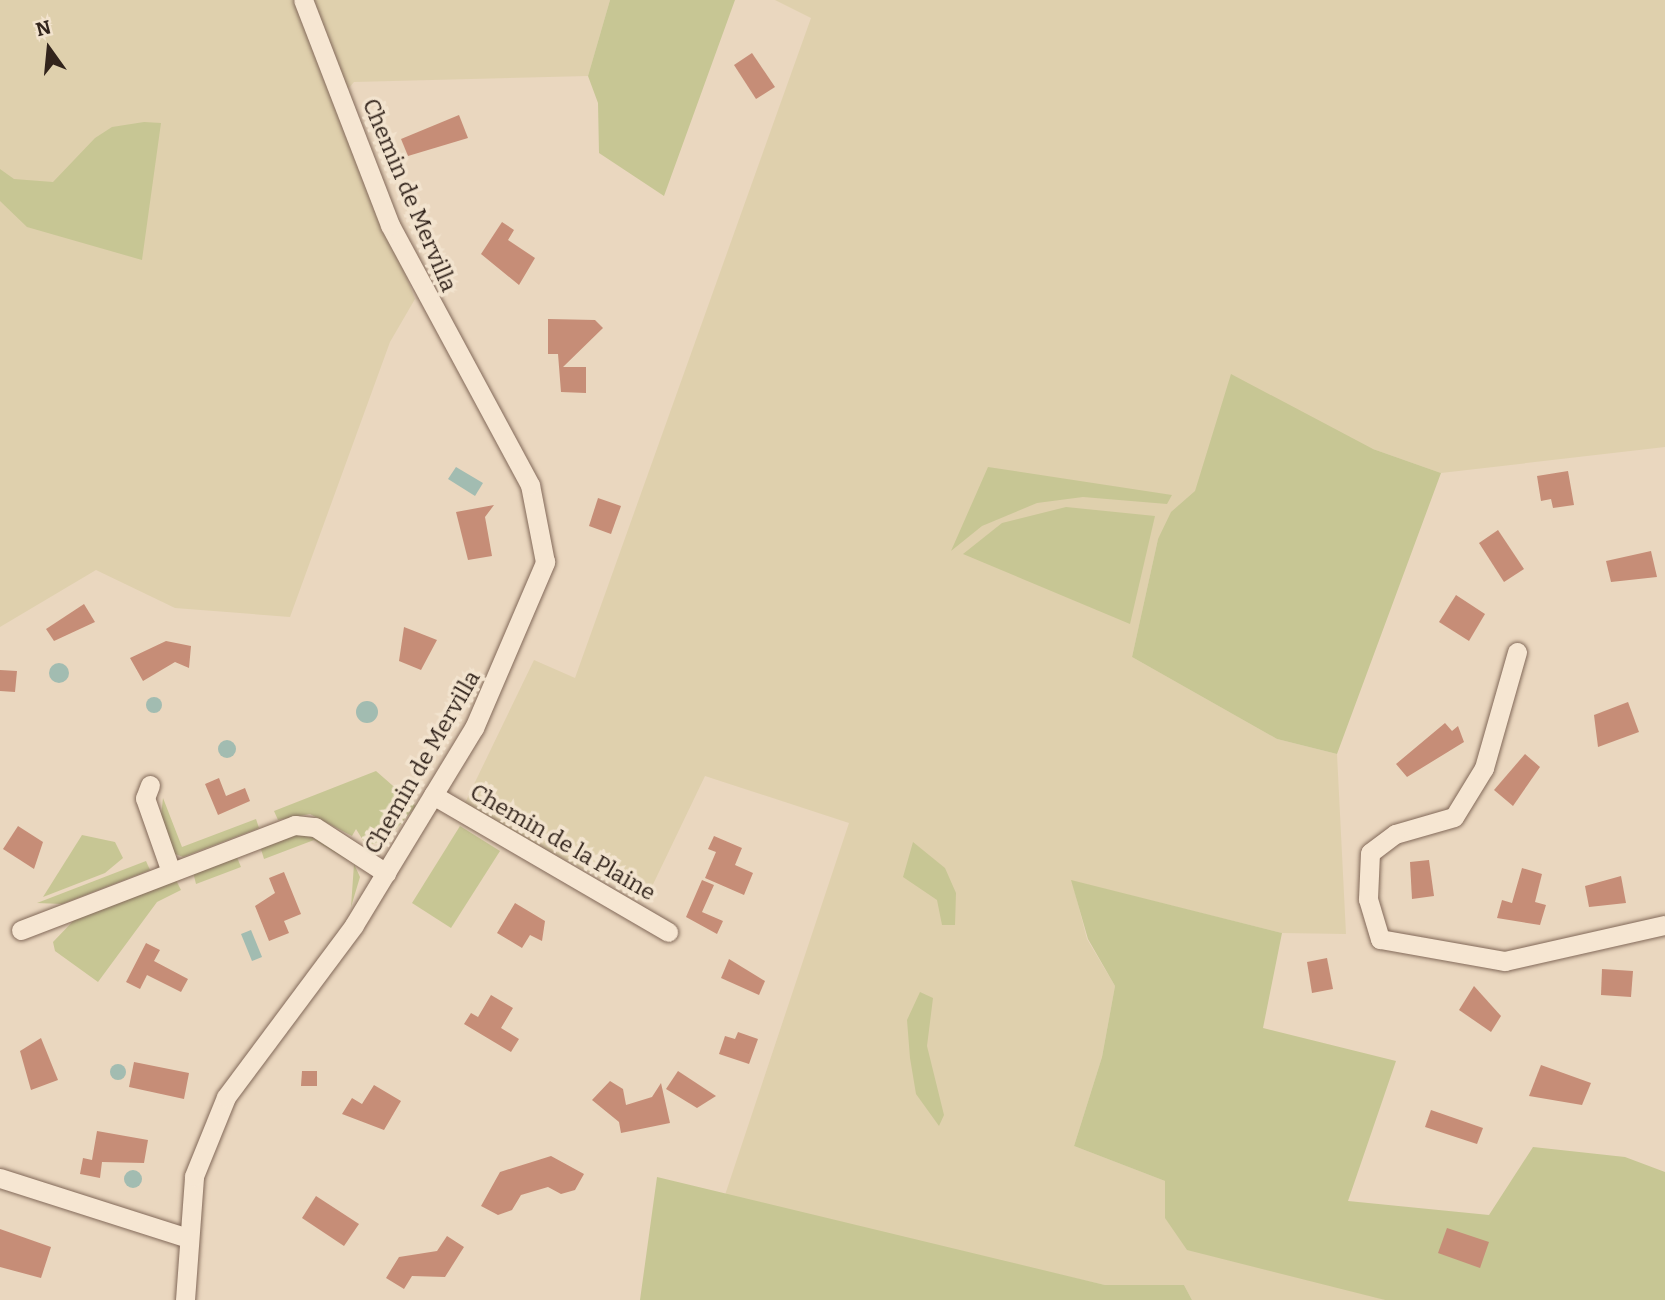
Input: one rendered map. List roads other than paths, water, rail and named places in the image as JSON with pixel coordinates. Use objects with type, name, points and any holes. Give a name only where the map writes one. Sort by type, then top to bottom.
[{"type":"street","name":"Chemin de Mervilla","points":[[185,1300],[185,1237],[194,1176],[226,1097],[386,873],[474,728],[534,599],[545,562],[542,525],[509,443],[390,225],[303,0]]},
{"type":"street","points":[[1517,652],[1484,768],[1454,817],[1395,834],[1370,853],[1368,899],[1380,939],[1505,961],[1665,925]]},
{"type":"street","points":[[150,785],[145,798],[172,872]]},
{"type":"street","name":"Chemin de la Plaine","points":[[433,794],[668,932]]},
{"type":"street","points":[[21,930],[295,825],[316,827],[386,873]]},
{"type":"street","points":[[0,1178],[185,1237]]}]
